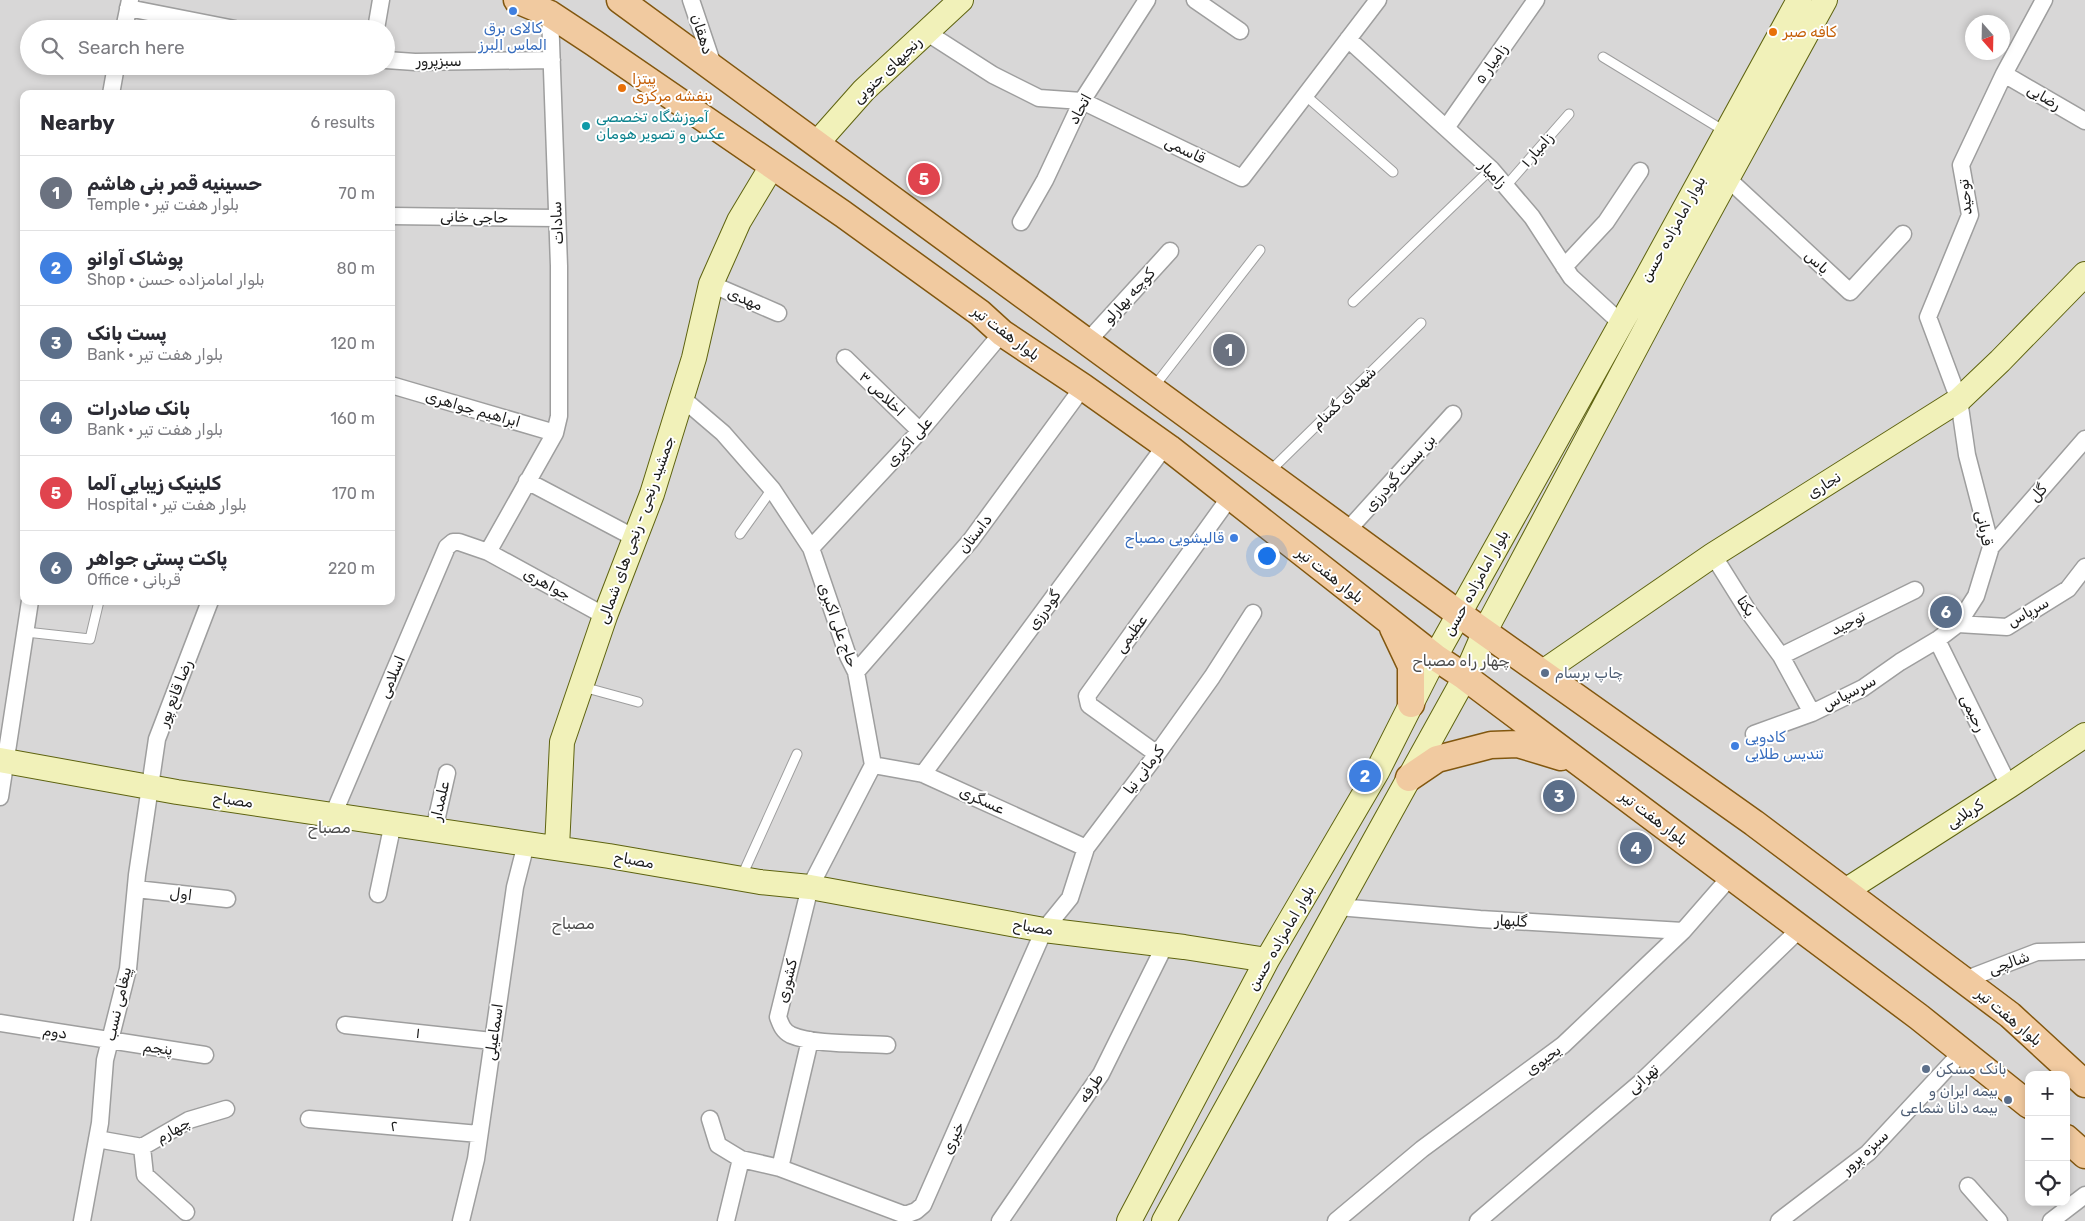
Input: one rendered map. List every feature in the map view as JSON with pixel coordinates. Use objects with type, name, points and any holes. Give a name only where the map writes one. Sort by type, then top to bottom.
[{"type":"main road","name":"بلوار هفت تیر","points":[[517,0],[550,14],[772,166],[980,313],[1002,333],[1083,387],[1165,446],[1434,657],[1465,677],[1801,928],[2025,1102]]},
{"type":"main road","name":"بلوار هفت تیر","points":[[620,0],[932,226],[1459,614],[1754,823],[2010,1015],[2085,1084]]},
{"type":"main road","points":[[906,260],[925,261],[935,257],[938,246],[932,226]]},
{"type":"main road","points":[[980,313],[972,294],[972,285],[986,280],[1006,281]]},
{"type":"main road","points":[[1389,621],[1411,666],[1411,704]]},
{"type":"main road","points":[[1409,778],[1437,759],[1491,745],[1518,744],[1552,753],[1582,765]]},
{"type":"main road","points":[[2070,1142],[2085,1155]]},
{"type":"street","points":[[378,20],[381,0]]},
{"type":"street","name":"دهقان","points":[[691,0],[714,68]]},
{"type":"street","name":"رنجیهای جنوبی","points":[[817,143],[864,90],[961,0]]},
{"type":"street","name":"اتحاد","points":[[1021,222],[1045,180],[1082,101],[1147,0]]},
{"type":"street","points":[[1195,0],[1240,31]]},
{"type":"street","name":"قاسمی","points":[[926,32],[993,75],[1039,98],[1082,101],[1242,178],[1378,0]]},
{"type":"street","name":"زامیار ۵","points":[[1446,128],[1536,0]]},
{"type":"street","name":"بلوار امامزاده حسن","points":[[1164,1221],[1465,677],[1485,631],[1727,178],[1799,0]]},
{"type":"street","name":"بلوار امامزاده حسن","points":[[1129,1221],[1267,960],[1377,772],[1434,657],[1726,133],[1764,87],[1825,0]]},
{"type":"street","name":"توحید","points":[[1959,400],[1928,317],[1970,215],[1961,165],[2004,74],[2044,0]]},
{"type":"street","points":[[126,20],[129,4],[197,20]]},
{"type":"street","name":"سادات","points":[[550,14],[559,266],[559,407],[556,433]]},
{"type":"street","name":"زامیار","points":[[1348,39],[1491,169],[1532,217],[1571,277],[1621,323]]},
{"type":"street","name":"سبزپرور","points":[[395,61],[552,60]]},
{"type":"street","name":"رضایی","points":[[2004,74],[2085,121]]},
{"type":"street","points":[[112,90],[114,75]]},
{"type":"street","name":"جمشید رنجی - رنجی های شمالی","points":[[557,848],[562,742],[606,616],[652,494],[694,358],[711,284],[740,221],[772,166]]},
{"type":"street","points":[[1564,267],[1606,222],[1640,171]]},
{"type":"street","name":"یاس","points":[[1727,178],[1850,292],[1903,234]]},
{"type":"street","name":"حاجی خانی","points":[[395,216],[557,218]]},
{"type":"street","name":"کوچه بهارلو","points":[[1088,341],[1170,251]]},
{"type":"street","name":"نجاری","points":[[1542,672],[1713,555],[1959,400],[2085,274]]},
{"type":"street","name":"مهدی","points":[[711,284],[778,313]]},
{"type":"street","name":"علی اکبری","points":[[811,548],[920,431],[1002,333]]},
{"type":"street","name":"اخلاص ۳","points":[[844,358],[920,431]]},
{"type":"street","name":"ابراهیم جواهری","points":[[395,386],[556,433]]},
{"type":"street","name":"داستان","points":[[856,672],[971,540],[1083,387]]},
{"type":"street","name":"حاج علی اکبری","points":[[682,398],[723,434],[772,489],[811,548],[848,656],[856,672],[873,765]]},
{"type":"street","name":"قربانی","points":[[1937,640],[1958,624],[1976,596],[1991,548],[1967,455],[1959,400]]},
{"type":"street","name":"بن بست گودرزی","points":[[1347,531],[1453,414]]},
{"type":"street","points":[[488,552],[556,433]]},
{"type":"street","name":"گل","points":[[1991,548],[2085,439]]},
{"type":"street","name":"گودرزی","points":[[923,774],[1165,446]]},
{"type":"street","points":[[527,481],[635,538]]},
{"type":"street","name":"عظیمی","points":[[1157,754],[1089,704],[1087,696],[1230,497]]},
{"type":"street","name":"جواهری","points":[[453,542],[459,542],[488,552],[606,616]]},
{"type":"street","name":"اسلامی","points":[[333,815],[447,547],[453,542]]},
{"type":"street","name":"یکتا","points":[[1713,555],[1748,610],[1781,656],[1812,713]]},
{"type":"street","name":"سرپاس","points":[[1958,624],[2007,627],[2068,589],[2085,567]]},
{"type":"street","name":"توحید","points":[[1781,656],[1915,590]]},
{"type":"street","points":[[0,798],[3,760],[29,605]]},
{"type":"street","name":"رضا قانع پور","points":[[149,787],[157,739],[208,605]]},
{"type":"street","name":"کرمانی نیا","points":[[1044,930],[1070,898],[1086,848],[1212,677],[1253,613]]},
{"type":"street","name":"سرسپاس","points":[[1754,734],[1812,713],[1864,688],[1900,662],[1937,640]]},
{"type":"street","name":"رحیمی","points":[[1937,640],[2009,786]]},
{"type":"street","name":"کربلایی","points":[[1844,891],[2009,786],[2085,735]]},
{"type":"street","name":"مصباح","points":[[3,760],[149,787],[810,887],[1044,930],[1267,960]]},
{"type":"street","points":[[810,887],[873,765]]},
{"type":"street","name":"عسگری","points":[[873,765],[923,774],[1086,848]]},
{"type":"street","name":"علمدار","points":[[434,830],[447,773]]},
{"type":"street","name":"پیغامی نسب","points":[[82,1221],[97,1140],[105,1060],[128,969],[149,787]]},
{"type":"street","points":[[378,894],[393,823]]},
{"type":"street","name":"اسماعیلی","points":[[461,1221],[476,1159],[515,887],[526,844]]},
{"type":"street","name":"یحیوی","points":[[1336,1221],[1422,1149],[1563,1045],[1683,931],[1731,876]]},
{"type":"street","name":"کشوری","points":[[810,887],[778,1017],[782,1028],[790,1035],[810,1040],[887,1045]]},
{"type":"street","name":"اول","points":[[136,888],[227,899]]},
{"type":"street","name":"گلبهار","points":[[1338,906],[1480,919],[1683,931]]},
{"type":"street","name":"تهرانی","points":[[1478,1221],[1640,1083],[1801,928]]},
{"type":"street","name":"خیری","points":[[710,1119],[718,1145],[742,1159],[780,1168],[905,1214],[916,1211],[923,1205],[1044,930]]},
{"type":"street","name":"طرفه","points":[[1000,1221],[1101,1074],[1165,945]]},
{"type":"street","name":"شالچی","points":[[1964,980],[2037,952],[2085,951]]},
{"type":"street","name":"دوم","points":[[0,1022],[110,1041]]},
{"type":"street","name":"۱","points":[[344,1025],[492,1042]]},
{"type":"street","points":[[780,1168],[810,1040]]},
{"type":"street","name":"پنجم","points":[[110,1041],[205,1054]]},
{"type":"street","name":"سبزه پرور","points":[[1779,1221],[1868,1154],[1962,1052]]},
{"type":"street","name":"چهارم","points":[[186,1212],[145,1175],[142,1147],[189,1120],[226,1109]]},
{"type":"street","name":"۲","points":[[309,1119],[479,1134]]},
{"type":"street","points":[[97,1140],[142,1147]]},
{"type":"street","points":[[726,1221],[742,1159]]},
{"type":"street","points":[[1968,1186],[1999,1221]]},
{"type":"street","points":[[2051,1221],[2085,1195]]},
{"type":"lane","points":[[1603,57],[1726,133]]},
{"type":"lane","points":[[1305,95],[1393,172]]},
{"type":"lane","name":"زامیار ۱","points":[[1506,186],[1569,114]]},
{"type":"lane","points":[[1353,302],[1491,169]]},
{"type":"lane","points":[[1153,388],[1260,250]]},
{"type":"lane","name":"شهدای گمنام","points":[[1267,473],[1421,324]]},
{"type":"lane","points":[[740,534],[772,489]]},
{"type":"lane","points":[[26,632],[90,639],[98,605]]},
{"type":"lane","points":[[581,686],[638,702]]},
{"type":"lane","points":[[741,878],[797,754]]},
{"type":"shaded area","points":[[0,0],[2085,0],[2085,1221],[0,1221]]},
{"type":"place","name":"کالای برق الماس البرز","points":[[513,11]]},
{"type":"place","name":"کافه صبر","points":[[1773,32]]},
{"type":"place","name":"پیتزا بنفشه مرکزی","points":[[622,88]]},
{"type":"place","name":"آموزشگاه تخصصی عکس و تصویر هومان","points":[[586,126]]},
{"type":"place","name":"کلینیک زیبایی آلما","points":[[924,179]]},
{"type":"place","name":"حسینیه قمر بنی هاشم","points":[[1229,350]]},
{"type":"place","name":"قالیشویی مصباح","points":[[1234,538]]},
{"type":"place","name":"پاکت پستی جواهر","points":[[1946,612]]},
{"type":"place","name":"چاپ برسام","points":[[1545,673]]},
{"type":"place","name":"کادویی تندیس طلایی","points":[[1735,746]]},
{"type":"place","name":"پوشاک آوانو","points":[[1365,776]]},
{"type":"place","name":"پست بانک","points":[[1559,796]]},
{"type":"place","name":"بانک صادرات","points":[[1636,848]]},
{"type":"place","name":"بانک مسکن","points":[[1926,1069]]},
{"type":"place","name":"بیمه ایران و بیمه دانا شماعی","points":[[2008,1100]]},
{"type":"district","name":"چهار راه مصباح","points":[[1461,660]]},
{"type":"district","name":"مصباح","points":[[329,827]]},
{"type":"district","name":"مصباح","points":[[573,923]]}]
